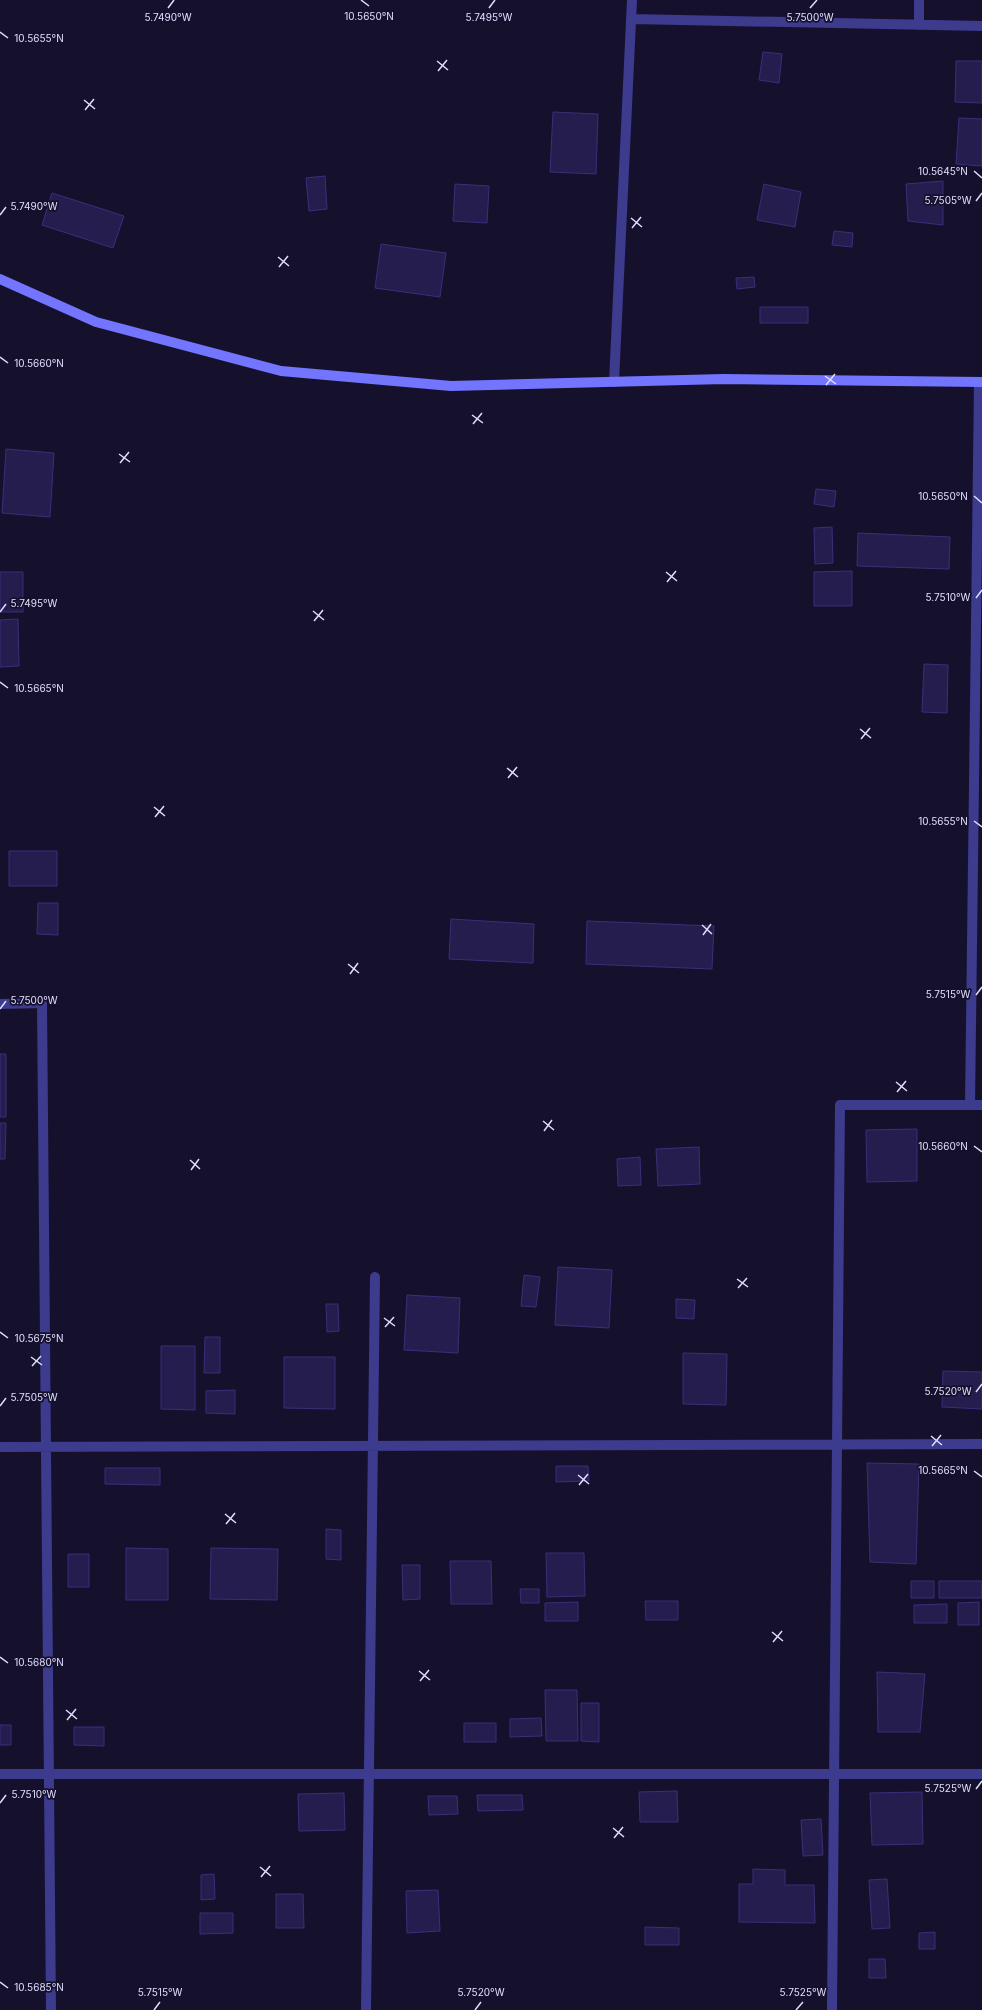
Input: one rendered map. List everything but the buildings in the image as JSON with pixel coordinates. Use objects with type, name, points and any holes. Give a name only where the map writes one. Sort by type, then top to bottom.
[{"type":"main road","points":[[0,279],[96,322],[281,371],[451,386],[724,379],[980,382]]},
{"type":"street","points":[[614,382],[632,0]]},
{"type":"street","points":[[919,0],[919,25]]},
{"type":"street","points":[[632,19],[982,26]]},
{"type":"street","points":[[970,1105],[978,769],[980,382]]},
{"type":"street","points":[[0,1004],[42,1003],[51,2010]]},
{"type":"street","points":[[832,2010],[840,1105],[982,1105]]},
{"type":"street","points":[[366,2010],[375,1277]]},
{"type":"street","points":[[0,1447],[982,1444]]},
{"type":"street","points":[[0,1774],[982,1774]]}]
